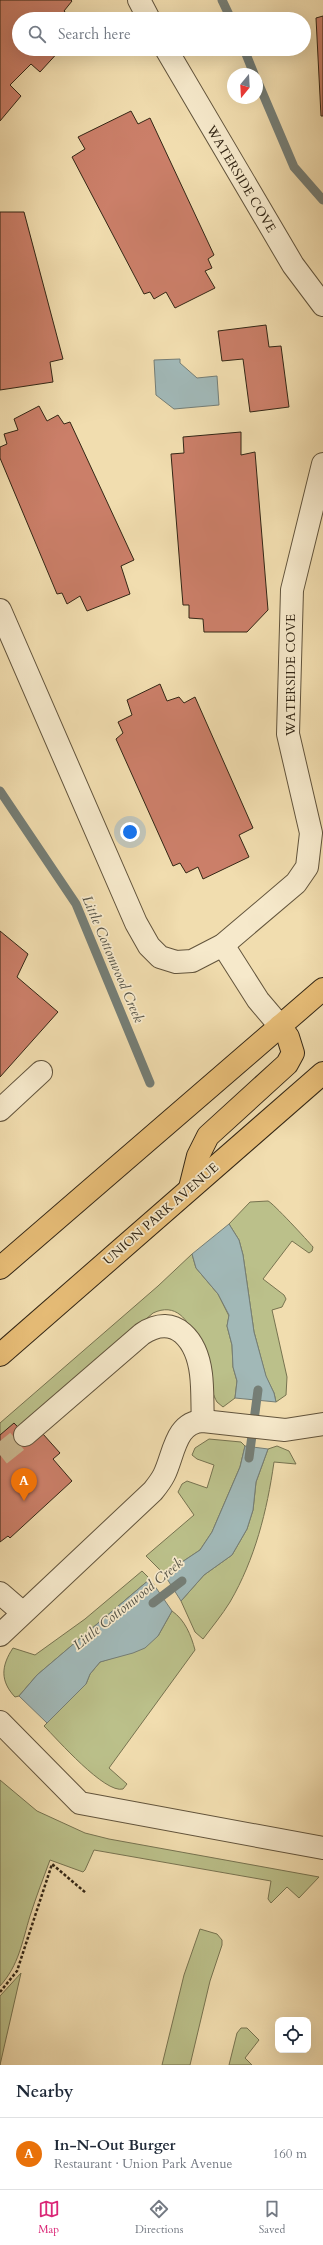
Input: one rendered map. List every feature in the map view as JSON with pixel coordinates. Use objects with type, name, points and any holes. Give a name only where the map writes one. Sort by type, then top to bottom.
[{"type":"main road","points":[[0,1268],[323,989]]},
{"type":"main road","points":[[190,1188],[198,1156],[208,1136],[287,1064],[293,1053],[288,1037],[280,1026]]},
{"type":"main road","name":"UNION PARK AVENUE","points":[[0,1355],[323,1073]]},
{"type":"lane","points":[[139,0],[145,12]]},
{"type":"lane","name":"WATERSIDE COVE","points":[[170,56],[293,265],[323,305]]},
{"type":"lane","name":"WATERSIDE COVE","points":[[0,610],[136,923],[149,946],[160,957],[176,962],[192,961],[223,945],[296,883],[307,867],[310,852],[311,833],[288,734],[292,590],[323,464]]},
{"type":"lane","points":[[223,945],[258,1000],[280,1026]]},
{"type":"lane","points":[[0,1110],[41,1072]]},
{"type":"lane","points":[[25,1434],[142,1334],[151,1327],[161,1325],[176,1328],[191,1343],[201,1374],[212,1423]]},
{"type":"lane","points":[[0,1635],[22,1612],[153,1491],[163,1476],[180,1434],[186,1426],[194,1422],[285,1430],[323,1424]]},
{"type":"lane","points":[[0,1593],[22,1612]]},
{"type":"lane","points":[[0,1722],[80,1803],[323,1848]]},
{"type":"path","points":[[0,1992],[17,1971],[52,1864],[86,1893]]},
{"type":"green space","points":[[268,1201],[283,1214],[313,1247],[312,1251],[309,1253],[292,1241],[263,1279],[284,1295],[286,1299],[282,1307],[272,1310],[287,1377],[286,1395],[276,1402],[274,1393],[266,1377],[254,1332],[243,1255],[239,1240],[229,1224],[250,1202]]},
{"type":"green space","points":[[192,1254],[196,1268],[218,1294],[229,1316],[227,1326],[232,1345],[233,1367],[237,1381],[235,1398],[223,1407],[217,1402],[197,1341],[189,1326],[180,1315],[168,1310],[153,1313],[0,1445],[0,1423],[158,1286]]},
{"type":"green space","points":[[209,1439],[241,1442],[245,1446],[240,1467],[212,1532],[200,1550],[164,1574],[146,1556],[194,1515],[178,1492],[182,1484],[187,1481],[207,1488],[214,1465],[197,1459],[192,1455],[195,1448]]},
{"type":"green space","points":[[277,1446],[289,1451],[296,1464],[274,1462],[264,1516],[253,1552],[239,1586],[230,1602],[203,1639],[195,1632],[181,1601],[204,1575],[232,1555],[247,1529],[253,1510],[256,1482],[268,1449]]},
{"type":"green space","points":[[142,1571],[150,1579],[37,1675],[19,1696],[15,1697],[7,1685],[4,1673],[6,1661],[13,1648],[35,1655],[85,1619]]},
{"type":"green space","points":[[172,1611],[181,1619],[187,1628],[195,1650],[109,1768],[127,1784],[123,1789],[115,1788],[94,1775],[44,1726],[86,1684],[90,1674],[100,1662],[122,1655],[158,1636]]},
{"type":"green space","points":[[0,1780],[37,1811],[85,1833],[109,1839],[319,1877],[299,1898],[287,1887],[271,1903],[268,1899],[271,1881],[94,1850],[83,1872],[50,1860],[32,1909],[16,1961],[12,1970],[0,1986]]},
{"type":"green space","points":[[200,1929],[217,1934],[222,1940],[222,1945],[210,1981],[190,2065],[162,2065],[184,1975]]},
{"type":"green space","points":[[21,1973],[0,2065],[0,1996]]},
{"type":"green space","points":[[241,2028],[247,2028],[259,2040],[245,2058],[252,2065],[229,2065],[237,2033]]},
{"type":"water","points":[[180,359],[180,363],[197,378],[217,376],[219,405],[174,409],[156,395],[154,360]]},
{"type":"water","points":[[229,1224],[239,1240],[243,1255],[254,1332],[266,1376],[274,1393],[276,1402],[235,1398],[237,1381],[233,1367],[232,1345],[227,1326],[229,1315],[218,1294],[196,1268],[192,1254]]},
{"type":"water","points":[[245,1446],[268,1449],[256,1482],[253,1510],[247,1529],[232,1555],[204,1575],[181,1601],[164,1574],[200,1550],[212,1532],[240,1467]]},
{"type":"water","points":[[150,1579],[172,1611],[158,1636],[145,1648],[133,1653],[100,1662],[90,1674],[86,1684],[47,1723],[19,1696],[37,1675]]},
{"type":"building","points":[[0,0],[71,0],[72,1],[64,11],[65,12],[12,12],[12,56],[55,56],[40,72],[31,64],[10,85],[21,96],[0,121]]},
{"type":"building","points":[[323,16],[323,116],[321,116],[316,18]]},
{"type":"building","points":[[131,111],[138,124],[150,118],[214,255],[208,259],[212,268],[205,271],[215,288],[175,308],[166,292],[154,299],[150,292],[144,294],[72,157],[85,149],[78,137]]},
{"type":"building","points":[[0,212],[24,212],[63,359],[50,362],[53,382],[0,390]]},
{"type":"building","points":[[266,325],[269,347],[281,346],[289,407],[250,412],[243,359],[222,361],[218,331]]},
{"type":"building","points":[[39,406],[47,421],[58,415],[64,424],[70,422],[134,560],[121,566],[130,594],[87,611],[80,596],[67,604],[62,593],[57,594],[0,458],[0,447],[7,444],[4,434],[18,430],[14,419]]},
{"type":"building","points":[[241,432],[241,455],[255,452],[268,610],[247,632],[204,632],[203,619],[189,618],[189,605],[183,605],[171,454],[184,453],[183,437]]},
{"type":"building","points":[[160,684],[167,701],[179,697],[184,703],[195,697],[253,828],[239,835],[249,857],[203,879],[198,867],[186,873],[180,863],[173,866],[116,739],[123,733],[118,722],[132,715],[127,700]]},
{"type":"building","points":[[0,931],[28,954],[17,977],[58,1012],[0,1077]]},
{"type":"building","points":[[14,1423],[32,1442],[43,1434],[60,1453],[53,1459],[72,1481],[10,1538],[8,1536],[0,1542],[0,1435]]},
{"type":"waterway","points":[[222,0],[228,12]]},
{"type":"waterway","points":[[247,56],[252,68]]},
{"type":"waterway","points":[[263,94],[294,167],[323,200]]},
{"type":"waterway","name":"Little Cottonwood Creek","points":[[0,791],[76,904],[150,1083]]},
{"type":"waterway","name":"Little Cottonwood Creek","points":[[249,1458],[258,1390]]},
{"type":"waterway","name":"Little Cottonwood Creek","points":[[153,1603],[182,1581]]},
{"type":"tunnel","points":[[0,1455],[25,1435]]},
{"type":"place","name":"In-N-Out Burger","points":[[24,1501]]}]
